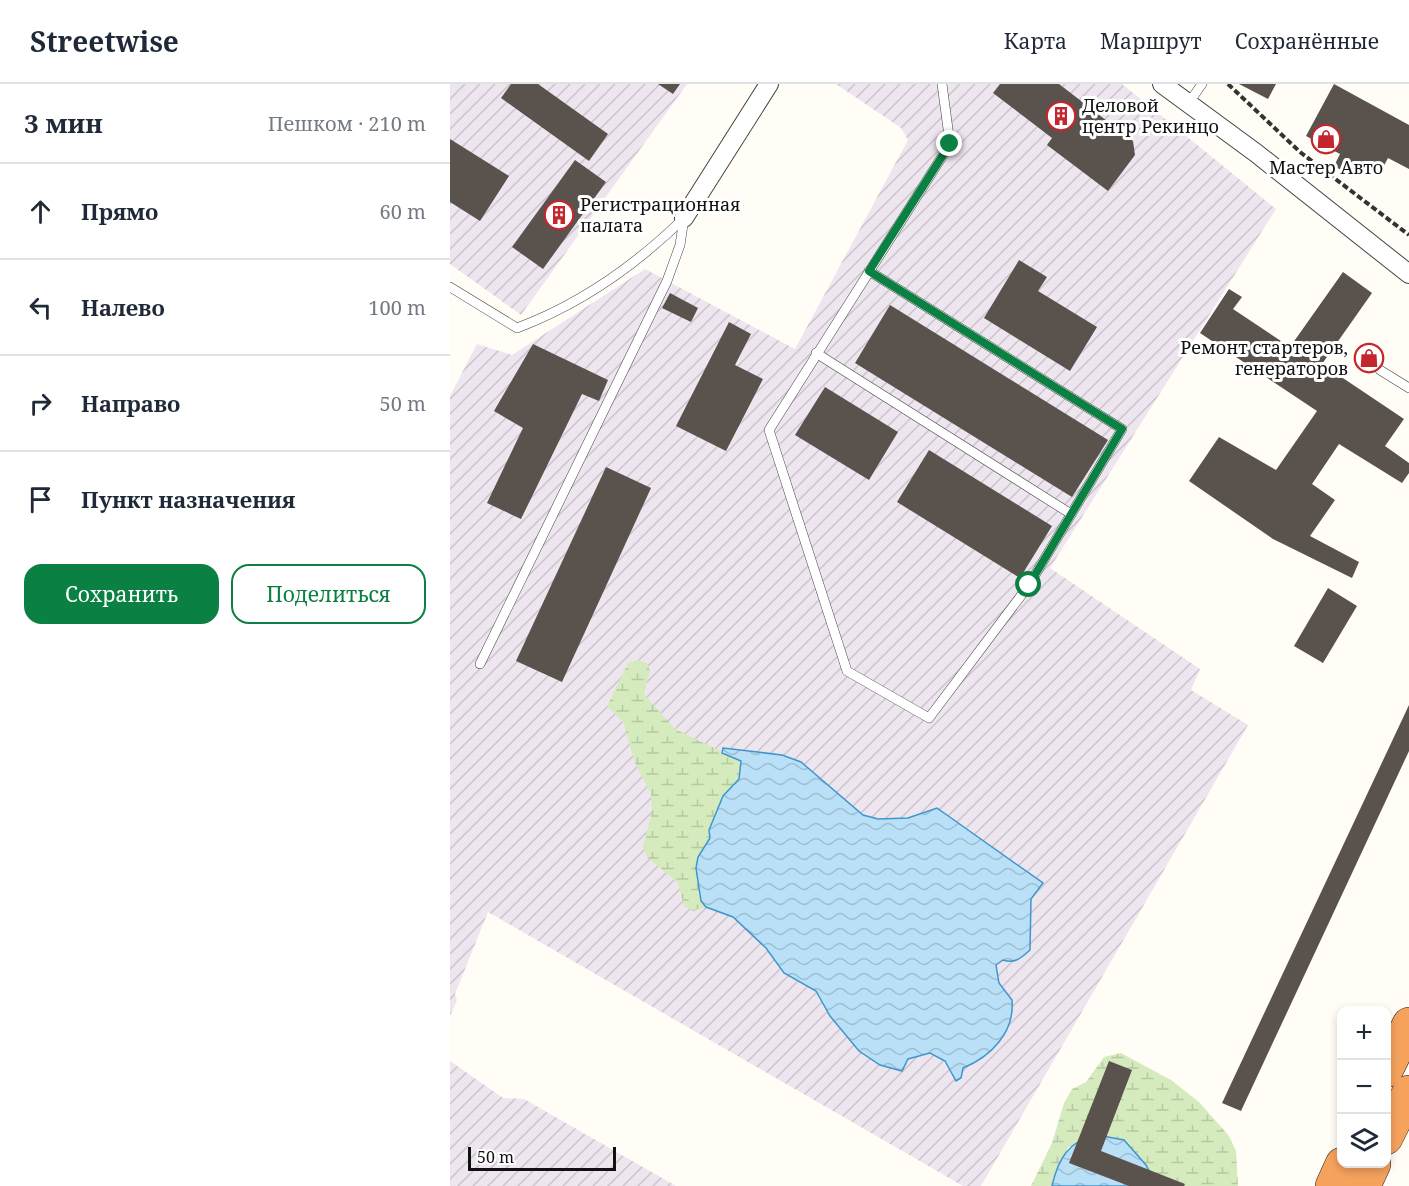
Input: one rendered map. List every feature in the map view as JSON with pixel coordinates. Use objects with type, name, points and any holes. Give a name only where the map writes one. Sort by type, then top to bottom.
[{"type":"highway","points":[[1391,1061],[1409,1024]]},
{"type":"highway","points":[[1391,1128],[1409,1092]]},
{"type":"highway","points":[[1332,1186],[1340,1168]]},
{"type":"highway","points":[[1364,1186],[1372,1168]]},
{"type":"street","points":[[684,218],[768,84]]},
{"type":"street","points":[[1162,84],[1409,274]]},
{"type":"lane","points":[[869,271],[1122,429],[1029,585],[929,718],[847,670],[769,430],[816,353],[950,144],[942,84]]},
{"type":"lane","points":[[1188,104],[1202,84]]},
{"type":"lane","points":[[450,287],[518,328],[553,315],[596,291],[684,218]]},
{"type":"lane","points":[[480,664],[667,281],[680,245],[684,218]]},
{"type":"lane","points":[[816,353],[1071,514]]},
{"type":"lane","points":[[1380,370],[1409,388]]},
{"type":"path","points":[[1228,84],[1300,152],[1409,235]]},
{"type":"shaded area","points":[[450,84],[687,84],[521,315],[450,264]]},
{"type":"shaded area","points":[[836,84],[1122,84],[1276,209],[1050,568],[1200,669],[1191,690],[1248,725],[981,1186],[963,1186],[488,912],[455,994],[457,1000],[450,1016],[450,396],[477,344],[512,355],[645,269],[795,349],[908,140],[901,128]]},
{"type":"shaded area","points":[[450,1061],[503,1098],[524,1099],[676,1186],[450,1186]]},
{"type":"green space","points":[[638,660],[647,663],[650,671],[644,694],[675,729],[741,761],[739,779],[723,797],[710,838],[698,857],[701,901],[706,907],[693,911],[684,906],[678,883],[647,857],[643,846],[652,812],[651,794],[635,763],[623,722],[607,706],[628,663]]},
{"type":"green space","points":[[1121,1053],[1171,1080],[1199,1102],[1229,1136],[1236,1151],[1238,1186],[1157,1186],[1146,1165],[1124,1140],[1068,1147],[1052,1186],[1031,1186],[1052,1143],[1064,1103],[1072,1089],[1086,1082],[1104,1057]]},
{"type":"water","points":[[723,748],[782,755],[801,762],[863,815],[878,819],[908,818],[937,808],[1043,883],[1031,899],[1030,950],[1018,960],[1003,960],[996,965],[999,983],[1012,1000],[1012,1012],[1005,1033],[991,1050],[963,1068],[961,1078],[956,1081],[945,1061],[930,1053],[908,1059],[902,1071],[880,1065],[859,1051],[830,1016],[816,991],[784,973],[766,948],[733,917],[706,907],[701,901],[696,868],[698,857],[710,838],[709,830],[723,796],[739,779],[741,761],[722,753]]},
{"type":"water","points":[[1097,1135],[1124,1140],[1146,1165],[1157,1186],[1052,1186],[1061,1159],[1066,1152],[1079,1141]]},
{"type":"building","points":[[511,84],[538,84],[608,134],[589,161],[501,98]]},
{"type":"building","points":[[658,84],[680,84],[673,94]]},
{"type":"building","name":"Деловой центр Рекинцо","points":[[1000,84],[1059,84],[1133,141],[1135,155],[1108,191],[1047,145],[1052,138],[993,93]]},
{"type":"building","points":[[1239,84],[1276,84],[1268,99]]},
{"type":"building","points":[[1334,84],[1409,125],[1409,169],[1388,158],[1379,175],[1357,163],[1350,175],[1334,166],[1340,154],[1306,136]]},
{"type":"building","points":[[450,139],[509,176],[480,221],[450,202]]},
{"type":"building","name":"Регистрационная палата","points":[[575,160],[606,182],[543,269],[512,247]]},
{"type":"building","points":[[1019,260],[1047,277],[1038,291],[1097,327],[1070,371],[984,318]]},
{"type":"building","points":[[1343,272],[1372,293],[1322,364],[1404,419],[1385,446],[1409,463],[1409,473],[1402,483],[1339,444],[1312,484],[1335,500],[1310,536],[1359,562],[1352,578],[1273,539],[1189,481],[1219,437],[1276,470],[1317,411],[1200,333],[1229,289],[1242,297],[1233,309],[1290,347]]},
{"type":"building","points":[[670,293],[698,308],[691,322],[662,308]]},
{"type":"building","points":[[890,305],[1108,440],[1072,497],[855,363]]},
{"type":"building","points":[[729,322],[751,334],[735,365],[763,379],[726,451],[676,426]]},
{"type":"building","points":[[533,344],[608,380],[599,401],[582,394],[521,519],[487,503],[523,428],[494,411]]},
{"type":"building","points":[[825,387],[898,432],[869,480],[795,435]]},
{"type":"building","points":[[929,450],[1052,526],[1020,578],[897,502]]},
{"type":"building","points":[[606,467],[651,488],[562,682],[516,661]]},
{"type":"building","points":[[1328,588],[1357,606],[1323,663],[1294,646]]},
{"type":"building","points":[[1409,705],[1409,751],[1241,1111],[1222,1103]]},
{"type":"building","points":[[1109,1061],[1132,1070],[1101,1151],[1185,1184],[1184,1186],[1129,1186],[1069,1163]]},
{"type":"place","name":"Деловой центр Рекинцо","points":[[1061,116]]},
{"type":"place","name":"Мастер Авто","points":[[1326,139]]},
{"type":"place","name":"Регистрационная палата","points":[[559,215]]},
{"type":"place","name":"Ремонт стартеров, генераторов","points":[[1369,358]]},
{"type":"route","points":[[950,144],[869,271],[1122,429],[1029,585]]}]
